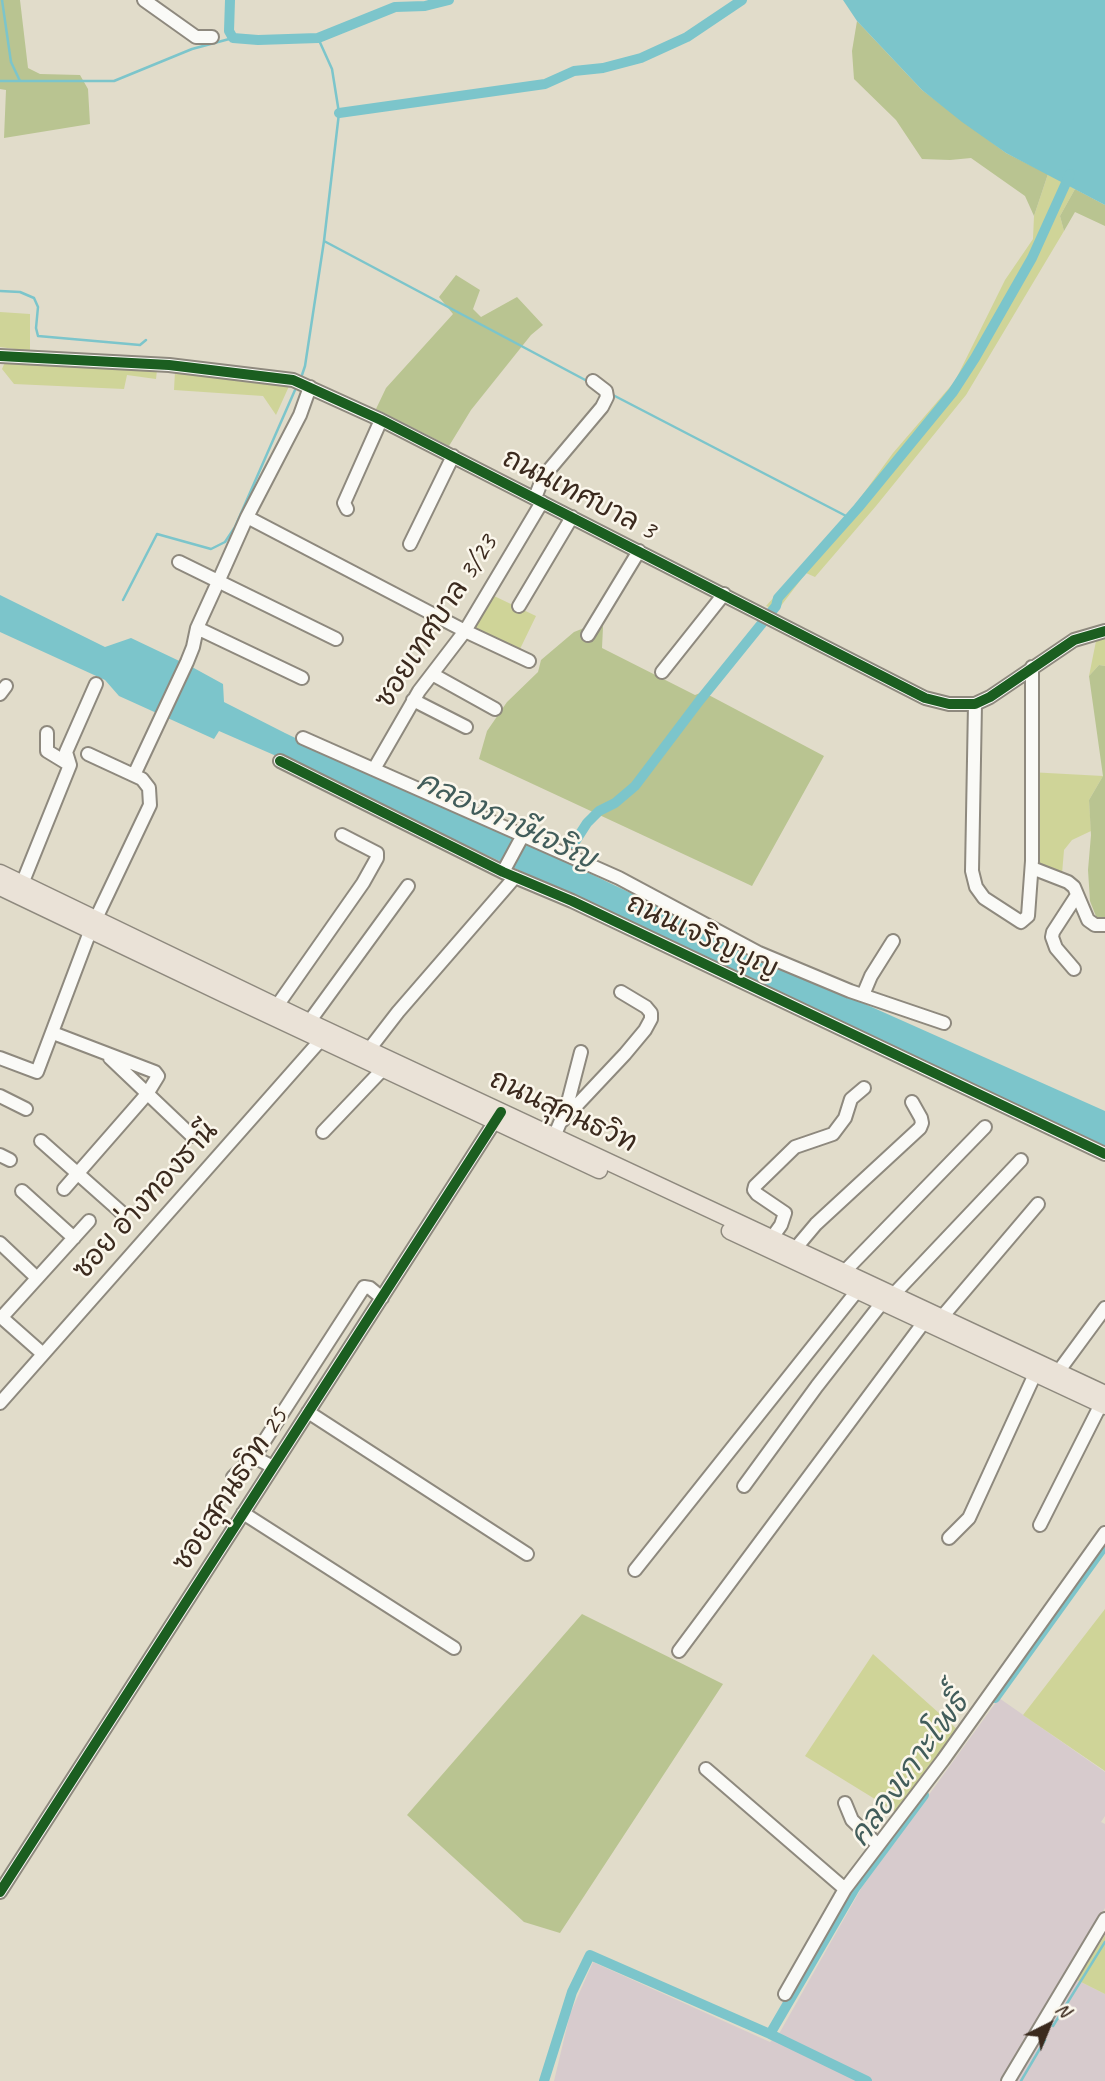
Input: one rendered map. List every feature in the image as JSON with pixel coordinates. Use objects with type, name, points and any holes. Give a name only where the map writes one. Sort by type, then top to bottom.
[{"type":"main road","name":"ถนนสุคนธวิท","points":[[0,873],[94,924],[857,1291],[888,1296],[942,1317],[1058,1372],[1104,1402]]},
{"type":"main road","name":"ถนนสุคนธวิท","points":[[0,887],[94,924]]},
{"type":"main road","name":"ถนนสุคนธวิท","points":[[273,1011],[309,1022],[325,1036]]},
{"type":"main road","name":"ถนนสุคนธวิท","points":[[366,1055],[383,1069],[498,1117],[554,1137],[844,1272],[888,1296],[924,1322],[1035,1374],[1104,1402]]},
{"type":"street","points":[[144,0],[196,37],[212,37]]},
{"type":"street","name":"ถนนเทศบาล 3","points":[[0,356],[182,367],[276,377],[310,387],[453,456],[925,698],[949,704],[975,704]]},
{"type":"street","name":"ซอยเทศบาล 3/23","points":[[374,769],[413,700],[465,631],[538,500],[542,477],[602,407],[607,397],[606,391],[593,382]]},
{"type":"street","points":[[134,775],[187,662],[197,628],[247,517],[300,415],[310,387]]},
{"type":"street","points":[[347,509],[344,503],[381,420]]},
{"type":"street","points":[[410,544],[453,456]]},
{"type":"street","points":[[247,517],[465,631],[529,661]]},
{"type":"street","points":[[519,606],[572,517]]},
{"type":"street","points":[[588,635],[639,551]]},
{"type":"street","points":[[178,562],[336,639]]},
{"type":"street","points":[[662,673],[724,594]]},
{"type":"street","points":[[197,628],[302,678]]},
{"type":"street","points":[[1032,667],[1032,868],[1028,916],[1021,922],[984,898],[974,881],[975,704],[990,697],[1032,667],[1074,640],[1105,631]]},
{"type":"street","points":[[432,674],[495,709]]},
{"type":"street","points":[[22,884],[70,765],[66,752],[96,684]]},
{"type":"street","points":[[413,700],[466,727]]},
{"type":"street","points":[[47,733],[47,751],[70,765]]},
{"type":"street","points":[[303,738],[644,890],[759,953],[863,995],[944,1023]]},
{"type":"street","points":[[0,1058],[37,1072],[94,924],[150,805],[147,785],[134,775],[88,754]]},
{"type":"street","name":"ถนนเจริญบุญ","points":[[280,761],[508,872],[1105,1154]]},
{"type":"street","points":[[273,1011],[356,895],[377,858],[377,853],[342,835]]},
{"type":"street","points":[[366,1055],[508,872],[522,837]]},
{"type":"street","points":[[1032,868],[1068,882],[1088,920],[1095,925],[1105,925]]},
{"type":"street","points":[[309,1022],[408,886]]},
{"type":"street","points":[[1073,970],[1056,948],[1052,937],[1077,895]]},
{"type":"street","points":[[863,995],[871,976],[893,941]]},
{"type":"street","points":[[562,1121],[645,1030],[650,1013],[646,1007],[621,992]]},
{"type":"street","points":[[53,1032],[157,1074],[148,1094],[64,1189]]},
{"type":"street","name":"ซอย อ่างทองธานี","points":[[0,1403],[325,1036]]},
{"type":"street","points":[[554,1137],[562,1121],[581,1052]]},
{"type":"street","points":[[105,1053],[192,1136]]},
{"type":"street","points":[[323,1132],[383,1069]]},
{"type":"street","points":[[771,1239],[781,1225],[785,1213],[757,1194],[755,1186],[795,1147],[833,1134],[845,1118],[851,1099],[864,1088]]},
{"type":"street","points":[[0,1096],[26,1109]]},
{"type":"street","points":[[795,1250],[824,1217],[920,1128],[921,1118],[912,1102]]},
{"type":"street","name":"ซอยสุคนธวิท 25","points":[[0,1892],[498,1117]]},
{"type":"street","points":[[844,1272],[985,1127]]},
{"type":"street","points":[[41,1142],[121,1212]]},
{"type":"street","points":[[744,1486],[817,1386],[888,1296],[1021,1160]]},
{"type":"street","points":[[22,1191],[74,1238]]},
{"type":"street","points":[[942,1317],[1038,1204]]},
{"type":"street","points":[[43,1354],[1,1317],[89,1221]]},
{"type":"street","points":[[0,1243],[37,1278]]},
{"type":"street","points":[[233,1477],[254,1457],[364,1287],[370,1288],[382,1298]]},
{"type":"street","points":[[635,1570],[857,1291]]},
{"type":"street","points":[[1058,1372],[1105,1308]]},
{"type":"street","points":[[680,1651],[924,1322]]},
{"type":"street","points":[[949,1538],[969,1518],[1035,1374]]},
{"type":"street","points":[[1040,1525],[1104,1402]]},
{"type":"street","points":[[308,1412],[527,1554]]},
{"type":"street","points":[[254,1457],[273,1468]]},
{"type":"street","points":[[243,1513],[454,1648]]},
{"type":"street","points":[[785,1993],[845,1889],[943,1760],[1105,1533]]},
{"type":"street","points":[[706,1769],[845,1889]]},
{"type":"street","points":[[845,1803],[852,1820],[878,1845]]},
{"type":"street","points":[[1008,2081],[1105,1919]]},
{"type":"shaded area","points":[[999,1698],[1105,1772],[1105,1816],[1101,1822],[1105,1824],[1105,1908],[1001,2081],[554,2081],[570,2014],[593,1962],[770,2042],[780,2032],[862,1887]]},
{"type":"shaded area","points":[[1077,1980],[1105,1994],[1105,2081],[1014,2081],[1072,1983]]},
{"type":"green space","points":[[0,0],[20,0],[28,68],[40,74],[80,75],[88,89],[90,124],[4,138],[6,90],[0,89]]},
{"type":"green space","points":[[857,21],[922,90],[1006,153],[1048,174],[1034,216],[1025,196],[971,158],[922,159],[896,120],[854,79],[852,51]]},
{"type":"green space","points":[[1048,174],[1075,189],[1060,216],[1064,231],[966,395],[815,577],[806,573],[777,611],[766,606],[850,512],[893,453],[955,381],[1005,280],[1033,239],[1034,216]]},
{"type":"green space","points":[[1075,189],[1105,205],[1105,226],[1075,212],[1064,231],[1060,216]]},
{"type":"green space","points":[[456,275],[480,290],[473,309],[481,317],[517,297],[543,325],[531,335],[471,410],[449,446],[376,409],[386,388],[453,314],[439,297]]},
{"type":"green space","points":[[0,312],[30,314],[30,351],[0,347]]},
{"type":"green space","points":[[5,362],[157,370],[156,379],[127,375],[124,389],[14,384],[2,369]]},
{"type":"green space","points":[[175,371],[290,384],[276,415],[263,396],[174,390]]},
{"type":"green space","points":[[492,595],[536,616],[520,649],[473,628]]},
{"type":"green space","points":[[594,612],[603,627],[602,648],[695,695],[703,692],[824,756],[752,886],[479,759],[487,731],[507,702],[538,672],[541,660],[574,632],[584,628]]},
{"type":"green space","points":[[1105,636],[1105,666],[1099,665],[1089,676],[1096,641]]},
{"type":"green space","points":[[1099,665],[1105,666],[1105,920],[1097,919],[1090,901],[1088,870],[1091,835],[1089,800],[1103,776],[1089,676]]},
{"type":"green space","points":[[1029,772],[1103,776],[1089,800],[1091,831],[1072,840],[1064,850],[1062,874],[1027,869]]},
{"type":"green space","points":[[1105,1609],[1105,1771],[1023,1715]]},
{"type":"green space","points":[[582,1614],[723,1684],[560,1933],[524,1922],[407,1815]]},
{"type":"green space","points":[[873,1654],[959,1731],[896,1812],[805,1756]]},
{"type":"green space","points":[[1105,1935],[1105,1994],[1077,1980]]},
{"type":"water","points":[[843,0],[1105,0],[1105,205],[1006,153],[962,122],[922,90],[857,21]]},
{"type":"water","points":[[0,595],[105,647],[131,638],[223,684],[224,702],[285,733],[397,787],[415,790],[838,992],[1105,1111],[1105,1146],[274,755],[219,731],[214,739],[119,696],[105,680],[0,632]]},
{"type":"waterway","points":[[2,0],[11,62],[20,81],[114,81],[192,49],[233,38]]},
{"type":"waterway","points":[[230,0],[229,31],[233,38],[258,40],[318,38],[395,7],[425,6],[449,0]]},
{"type":"waterway","points":[[339,113],[545,84],[574,71],[603,68],[641,58],[687,37],[742,0]]},
{"type":"waterway","points":[[302,375],[324,241],[339,113],[332,69],[318,38]]},
{"type":"waterway","points":[[0,81],[20,81]]},
{"type":"waterway","name":"คลองภาษีเจริญ","points":[[571,848],[587,823],[599,811],[615,803],[635,786],[776,606],[778,598],[858,508],[953,392],[1032,258],[1070,174]]},
{"type":"waterway","points":[[324,241],[589,382]]},
{"type":"waterway","points":[[0,291],[20,292],[34,298],[38,307],[38,336],[140,345],[146,340]]},
{"type":"waterway","points":[[123,600],[157,534],[211,549],[225,542],[235,527],[295,390]]},
{"type":"waterway","points":[[611,394],[850,518]]},
{"type":"waterway","name":"คลองเกาะโพธิ์","points":[[995,1698],[1105,1545]]},
{"type":"waterway","name":"คลองเกาะโพธิ์","points":[[770,2034],[855,1888],[924,1795]]},
{"type":"waterway","points":[[1053,2026],[1105,1942]]},
{"type":"waterway","name":"คลองเกาะโพธิ์","points":[[544,2081],[572,1992],[590,1955],[770,2034],[867,2081]]},
{"type":"waterway","points":[[1021,2081],[1045,2040]]},
{"type":"cycle path","points":[[0,356],[169,365],[293,380],[381,420],[925,698],[949,704],[975,704],[990,697],[1074,640],[1105,631]]},
{"type":"cycle path","points":[[280,761],[503,872],[572,901],[1105,1154]]},
{"type":"cycle path","points":[[0,1892],[501,1112]]}]
